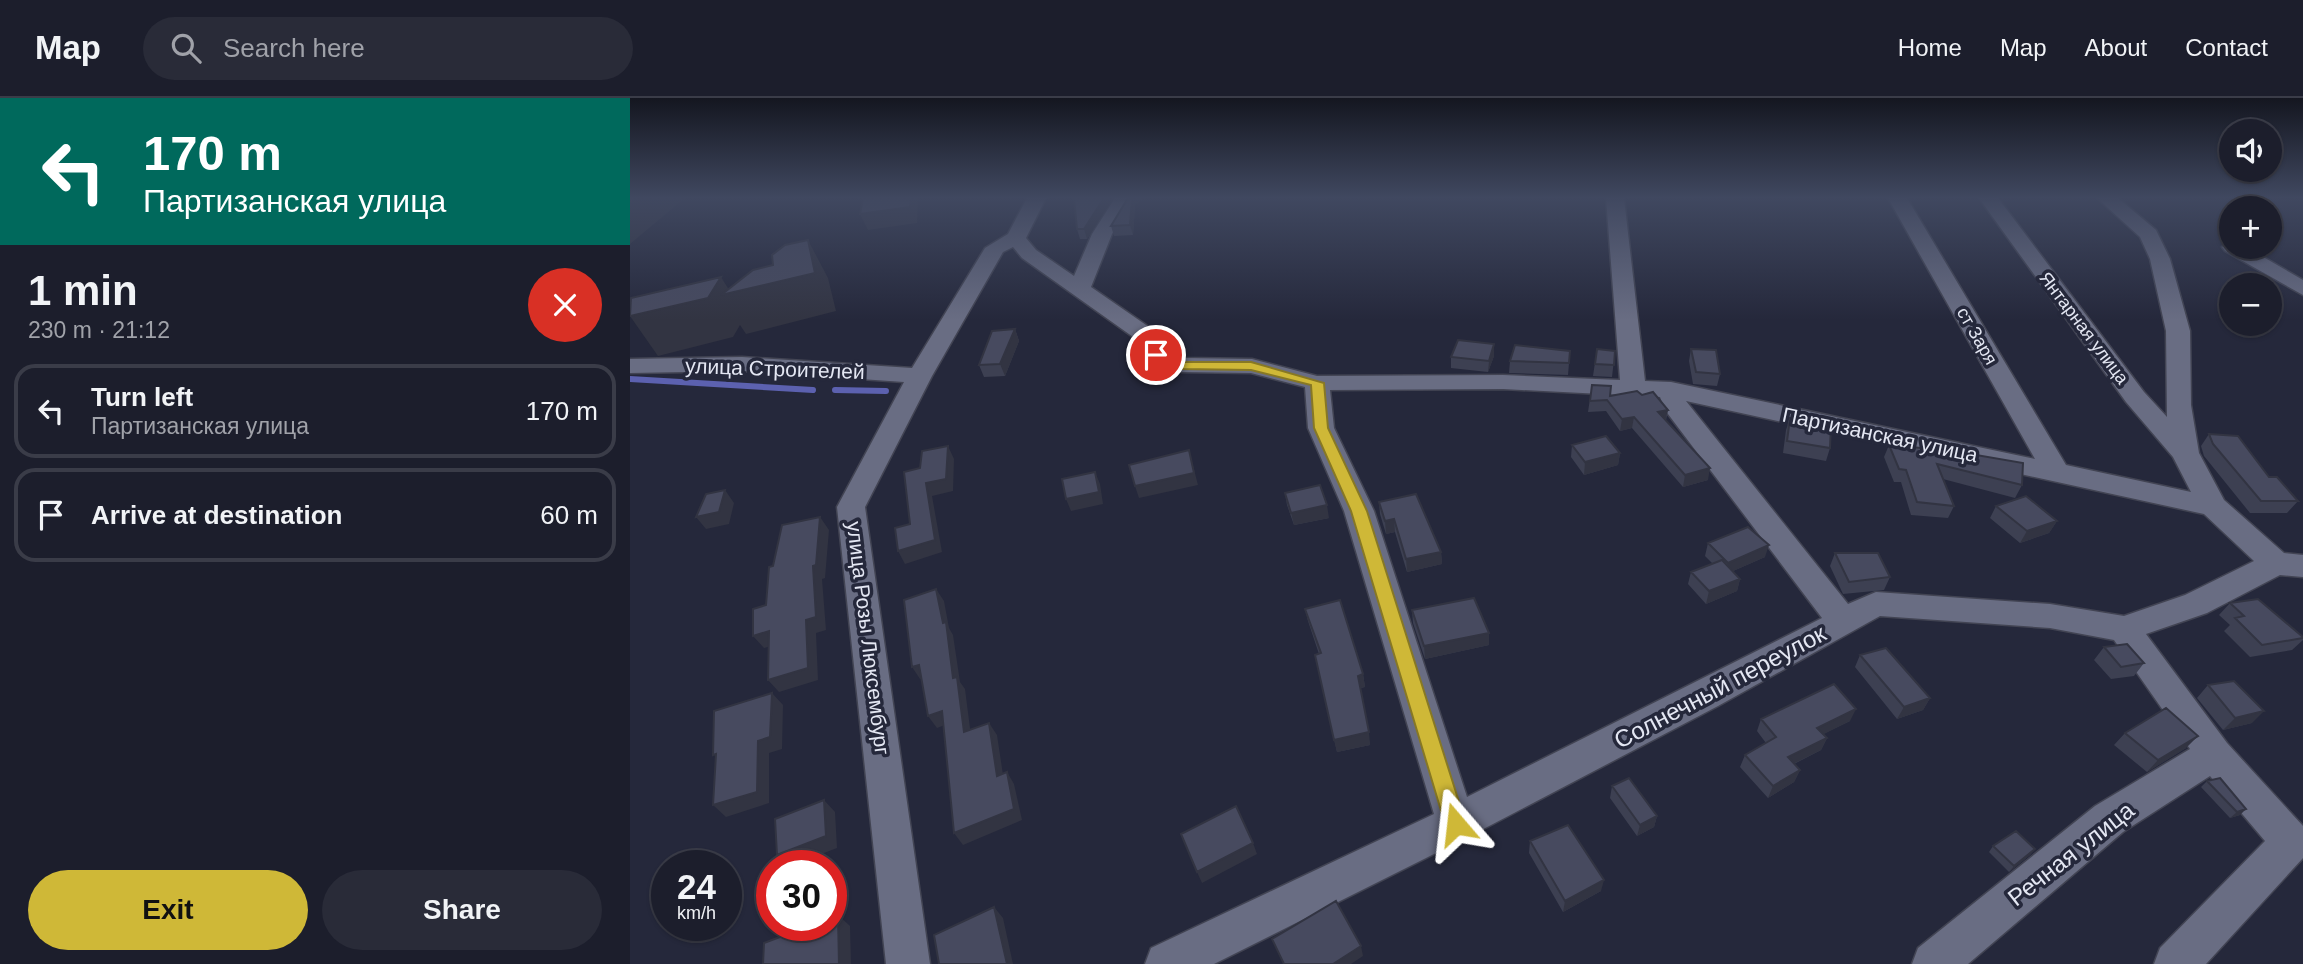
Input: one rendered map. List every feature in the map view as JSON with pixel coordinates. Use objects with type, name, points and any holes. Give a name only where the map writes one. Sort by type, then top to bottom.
[{"type":"street","name":"улица Розы Люксембург","points":[[908,964],[851,507],[920,376],[995,248],[1015,238]]},
{"type":"street","name":"Партизанская улица","points":[[1016,238],[1029,254],[1154,341],[1156,355],[1182,366],[1251,366],[1317,383],[1503,382],[1633,386],[1671,390],[2213,506]]},
{"type":"street","points":[[1080,288],[1100,238]]},
{"type":"street","points":[[1619,238],[1633,386]]},
{"type":"street","name":"ст Заря","points":[[1920,238],[2057,474]]},
{"type":"street","name":"Янтарная улица","points":[[2018,238],[2135,397],[2185,453]]},
{"type":"street","points":[[2151,238],[2160,259],[2178,331],[2178,405],[2185,453],[2213,506],[2290,565]]},
{"type":"street","points":[[2253,259],[2303,289]]},
{"type":"street","name":"улица Строителей","points":[[630,366],[742,364],[920,376]]},
{"type":"street","points":[[1317,383],[1321,428],[1359,511],[1456,824]]},
{"type":"street","points":[[1671,390],[1674,405],[1843,622]]},
{"type":"street","name":"Солнечный переулок","points":[[1167,964],[1227,951],[1456,824],[1706,696],[1876,604],[2050,616],[2123,629],[2196,604],[2290,565]]},
{"type":"street","points":[[2123,629],[2214,754],[2291,842],[2176,964]]},
{"type":"street","name":"Речная улица","points":[[1934,964],[2109,819],[2214,754]]},
{"type":"building","points":[[808,240],[815,273],[721,295],[753,270],[773,265],[772,255],[785,245]]},
{"type":"building","points":[[721,277],[708,298],[630,316],[631,298]]},
{"type":"building","points":[[1015,329],[1000,364],[979,365],[992,331]]},
{"type":"building","points":[[1458,340],[1494,344],[1489,361],[1451,357]]},
{"type":"building","points":[[1515,345],[1570,351],[1569,363],[1510,361]]},
{"type":"building","points":[[1597,349],[1615,351],[1614,365],[1595,364]]},
{"type":"building","points":[[1691,349],[1716,350],[1720,374],[1696,372]]},
{"type":"building","points":[[1592,385],[1611,386],[1610,396],[1637,391],[1642,395],[1653,392],[1668,410],[1658,412],[1710,468],[1685,475],[1634,417],[1622,419],[1607,400],[1590,401]]},
{"type":"building","points":[[1790,418],[1831,425],[1830,448],[1787,441]]},
{"type":"building","points":[[2209,434],[2238,436],[2269,477],[2277,477],[2298,501],[2261,501],[2213,444]]},
{"type":"building","points":[[1606,436],[1620,453],[1585,462],[1572,445]]},
{"type":"building","points":[[1889,445],[1953,451],[2023,463],[2022,485],[1937,464],[1954,506],[1917,502],[1906,470],[1899,469]]},
{"type":"building","points":[[948,446],[946,479],[926,483],[935,540],[898,551],[895,528],[910,524],[904,472],[920,468],[922,451]]},
{"type":"building","points":[[1189,450],[1194,473],[1135,486],[1129,465]]},
{"type":"building","points":[[1095,472],[1099,492],[1066,499],[1062,479]]},
{"type":"building","points":[[1320,485],[1327,505],[1291,513],[1285,493]]},
{"type":"building","points":[[725,490],[719,512],[696,517],[706,494]]},
{"type":"building","points":[[1416,494],[1441,552],[1406,559],[1394,519],[1385,521],[1379,502]]},
{"type":"building","points":[[2026,496],[2057,521],[2027,531],[1996,506]]},
{"type":"building","points":[[820,517],[816,565],[813,566],[816,617],[806,620],[808,668],[768,680],[769,631],[753,636],[753,609],[766,605],[769,567],[773,566],[782,525]]},
{"type":"building","points":[[1748,527],[1769,545],[1728,563],[1708,543]]},
{"type":"building","points":[[1835,553],[1878,553],[1890,577],[1849,582]]},
{"type":"building","points":[[1722,560],[1740,579],[1709,591],[1691,572]]},
{"type":"building","points":[[936,589],[943,623],[946,622],[953,678],[957,677],[964,732],[989,723],[997,776],[1007,772],[1014,809],[954,833],[942,711],[928,716],[919,665],[912,667],[904,600]]},
{"type":"building","points":[[1474,598],[1489,633],[1424,646],[1412,610]]},
{"type":"building","points":[[2258,599],[2303,638],[2262,645],[2235,618],[2244,616],[2230,603]]},
{"type":"building","points":[[1340,600],[1363,674],[1358,676],[1369,732],[1334,740],[1315,655],[1321,653],[1305,609]]},
{"type":"building","points":[[2127,644],[2144,663],[2121,667],[2104,647]]},
{"type":"building","points":[[1886,648],[1930,698],[1904,707],[1860,655]]},
{"type":"building","points":[[2234,681],[2264,711],[2235,718],[2208,685]]},
{"type":"building","points":[[1834,684],[1856,709],[1817,728],[1827,738],[1788,757],[1800,770],[1773,786],[1745,755],[1776,737],[1761,719]]},
{"type":"building","points":[[772,693],[770,737],[758,741],[757,792],[713,805],[716,754],[713,755],[714,711]]},
{"type":"building","points":[[2166,708],[2198,736],[2158,760],[2125,733]]},
{"type":"building","points":[[1629,778],[1657,816],[1640,825],[1612,786]]},
{"type":"building","points":[[2220,778],[2246,809],[2237,812],[2207,781]]},
{"type":"building","points":[[824,800],[826,836],[790,850],[777,850],[775,819]]},
{"type":"building","points":[[1236,806],[1253,843],[1197,872],[1181,834]]},
{"type":"building","points":[[1568,825],[1604,880],[1565,901],[1530,841]]},
{"type":"building","points":[[2016,831],[2035,849],[2014,866],[1993,846]]},
{"type":"building","points":[[1336,901],[1361,946],[1333,964],[1284,964],[1272,939]]},
{"type":"building","points":[[994,907],[1007,964],[939,964],[934,935]]},
{"type":"building","points":[[839,941],[839,964],[763,964],[764,943]]},
{"type":"waterway","points":[[630,379],[813,390]]},
{"type":"waterway","points":[[835,390],[886,391]]},
{"type":"route","points":[[1156,355],[1182,366],[1251,366],[1317,383],[1321,428],[1359,511],[1456,824]]}]
